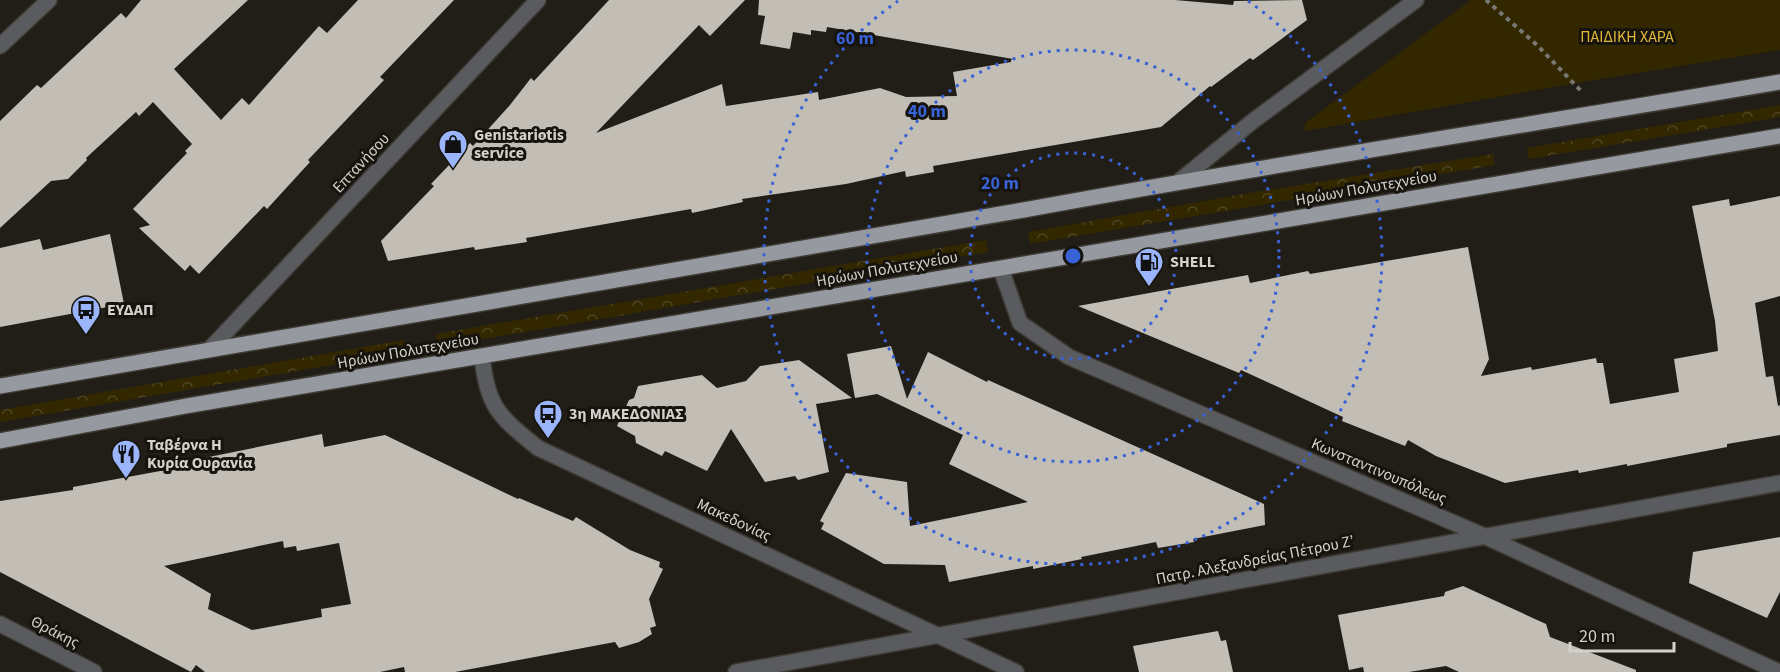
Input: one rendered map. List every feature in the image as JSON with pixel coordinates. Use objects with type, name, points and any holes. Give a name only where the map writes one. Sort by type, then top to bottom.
[{"type":"main road","name":"Ηρώων Πολυτεχνείου","points":[[0,387],[1178,182],[1780,82]]},
{"type":"main road","name":"Ηρώων Πολυτεχνείου","points":[[0,441],[186,406],[1780,136]]},
{"type":"street","points":[[0,46],[49,0]]},
{"type":"street","name":"Επτανήσου","points":[[209,350],[538,0]]},
{"type":"street","name":"Ηρώων Πολυτεχνείου","points":[[1178,182],[1253,121],[1416,0]]},
{"type":"street","name":"Κωνσταντινουπόλεως","points":[[1001,268],[1020,323],[1069,357],[1482,535],[1779,672]]},
{"type":"street","name":"Μακεδονίας","points":[[482,356],[490,399],[506,422],[538,448],[1016,672]]},
{"type":"street","name":"Πατρ. Αλεξανδρείας Πέτρου Ζ’","points":[[736,672],[942,636],[1482,535],[1780,483]]},
{"type":"street","name":"Θράκης","points":[[0,624],[94,672]]},
{"type":"path","points":[[1486,0],[1537,45],[1602,113]]},
{"type":"green space","name":"ΠΑΙΔΙΚΗ ΧΑΡΑ","points":[[1471,0],[1780,0],[1780,50],[1305,131],[1305,123]]},
{"type":"green space","points":[[1780,105],[1780,117],[1528,159],[1527,148]]},
{"type":"green space","points":[[1493,154],[1495,165],[1030,244],[1028,232],[1249,193]]},
{"type":"green space","points":[[986,240],[988,252],[438,347],[436,334]]},
{"type":"green space","points":[[404,340],[407,352],[0,422],[0,410]]},
{"type":"building","points":[[141,0],[248,0],[174,69],[221,120],[242,98],[249,105],[319,26],[327,33],[358,0],[454,0],[380,77],[384,80],[308,160],[310,162],[267,209],[264,206],[199,274],[190,265],[185,271],[139,228],[150,225],[133,209],[187,153],[185,151],[192,144],[153,102],[139,116],[136,112],[86,158],[87,160],[68,179],[51,181],[0,228],[0,121],[37,85],[41,88],[121,13],[126,18]]},
{"type":"building","points":[[609,0],[745,0],[710,36],[699,25],[596,133],[722,84],[726,106],[818,92],[819,100],[880,88],[906,97],[957,96],[953,72],[1011,62],[1013,59],[827,27],[826,32],[811,30],[811,35],[793,32],[790,49],[760,44],[765,16],[758,15],[759,0],[1175,0],[1233,5],[1234,1],[1302,0],[1307,20],[1253,60],[1250,58],[1210,86],[1161,127],[933,166],[934,172],[906,177],[905,171],[846,184],[742,199],[743,202],[692,213],[691,209],[526,238],[527,242],[475,250],[474,247],[388,261],[381,241],[434,186],[431,184],[470,143],[473,146],[531,78],[534,81]]},
{"type":"building","points":[[1780,196],[1780,296],[1755,303],[1766,377],[1773,376],[1778,406],[1780,405],[1780,435],[1627,466],[1627,464],[1579,473],[1578,470],[1505,483],[1436,456],[1408,440],[1405,446],[1342,421],[1343,417],[1241,370],[1239,373],[1078,306],[1248,275],[1250,283],[1308,271],[1310,274],[1468,247],[1489,359],[1481,376],[1531,367],[1532,370],[1596,358],[1597,363],[1603,363],[1610,404],[1679,392],[1674,359],[1718,351],[1715,321],[1692,206],[1729,199],[1730,206]]},
{"type":"building","points":[[110,234],[124,304],[0,327],[0,248],[40,239],[43,250]]},
{"type":"building","points":[[891,346],[907,399],[928,352],[987,382],[988,380],[1264,504],[1265,525],[1193,539],[1194,542],[1158,548],[1156,542],[1033,569],[1033,566],[949,582],[945,565],[884,564],[821,529],[824,523],[820,521],[846,473],[907,482],[910,526],[1028,502],[949,464],[963,435],[877,394],[855,398],[847,354]]},
{"type":"building","points":[[799,360],[852,398],[816,404],[829,472],[798,480],[795,476],[765,482],[731,429],[707,471],[665,451],[662,456],[636,443],[635,436],[617,426],[629,400],[634,398],[638,386],[702,375],[717,388],[746,381],[760,366]]},
{"type":"building","points":[[322,434],[324,447],[385,435],[518,499],[573,521],[576,517],[630,550],[660,562],[659,567],[663,569],[649,599],[656,626],[650,628],[652,634],[639,642],[619,648],[615,642],[455,672],[405,672],[404,667],[380,672],[205,672],[196,665],[191,672],[0,572],[0,501],[73,490],[73,487],[204,463],[204,458]],"holes":[[[283,541],[284,548],[296,546],[297,551],[339,543],[351,604],[321,609],[322,617],[252,630],[208,609],[211,594],[164,566]]]},
{"type":"building","points":[[1780,537],[1780,592],[1767,618],[1689,583],[1693,552]]},
{"type":"building","points":[[1463,586],[1546,624],[1550,637],[1636,670],[1636,672],[1459,672],[1446,666],[1409,672],[1364,672],[1363,667],[1349,670],[1338,615],[1444,596],[1445,592]]},
{"type":"building","points":[[1218,631],[1221,641],[1226,640],[1233,672],[1139,672],[1133,646]]},
{"type":"place","name":"Genistariotis service","points":[[453,170]]},
{"type":"place","name":"SHELL","points":[[1149,288]]},
{"type":"place","name":"ΕΥΔΑΠ","points":[[86,336]]},
{"type":"place","name":"3η ΜΑΚΕΔΟΝΙΑΣ","points":[[548,440]]},
{"type":"place","name":"Ταβέρνα Η Κυρία Ουρανία","points":[[126,480]]}]
